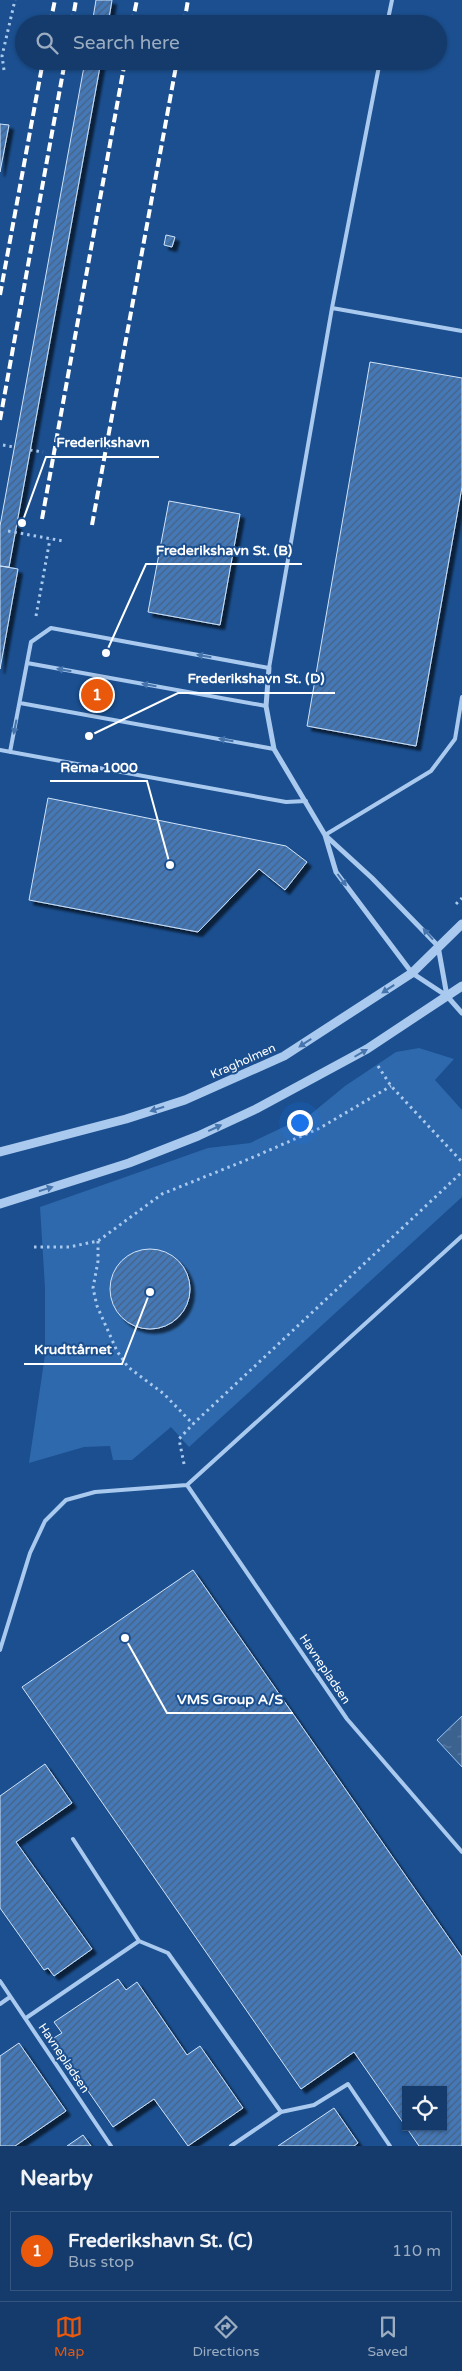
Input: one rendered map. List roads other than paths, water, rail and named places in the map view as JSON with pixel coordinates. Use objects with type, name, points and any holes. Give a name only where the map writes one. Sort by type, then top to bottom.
[{"type":"street","points":[[269,668],[266,706],[274,749],[325,835],[336,872],[412,973],[447,996],[462,1013]]},
{"type":"street","points":[[325,835],[378,884],[438,946],[447,996]]},
{"type":"street","name":"Kragholmen","points":[[0,1152],[126,1119],[185,1100],[284,1056],[412,973],[462,924]]},
{"type":"street","points":[[0,1204],[129,1163],[198,1136],[256,1109],[367,1049],[462,986]]},
{"type":"lane","points":[[389,15],[392,0]]},
{"type":"lane","points":[[10,752],[31,642],[50,628],[269,668],[332,308],[378,70]]},
{"type":"lane","points":[[332,308],[462,331]]},
{"type":"lane","points":[[27,663],[266,706]]},
{"type":"lane","points":[[325,835],[431,771],[455,739],[462,697]]},
{"type":"lane","points":[[20,703],[274,749]]},
{"type":"lane","points":[[0,750],[286,802],[306,801]]},
{"type":"lane","points":[[0,1650],[30,1553],[45,1521],[66,1500],[95,1492],[187,1485],[462,1236]]},
{"type":"lane","name":"Havnepladsen","points":[[187,1485],[347,1719],[462,1852]]},
{"type":"lane","points":[[73,1840],[139,1941],[168,1953],[281,2112]]},
{"type":"lane","points":[[26,2018],[139,1941]]},
{"type":"lane","name":"Havnepladsen","points":[[0,1981],[111,2146]]},
{"type":"lane","points":[[0,2004],[10,1997]]},
{"type":"lane","points":[[231,2146],[281,2112],[314,2105],[348,2084],[390,2146]]},
{"type":"water","points":[[462,1716],[462,1767],[437,1740]]},
{"type":"railway","points":[[52,15],[55,0]]},
{"type":"railway","points":[[74,15],[76,0]]},
{"type":"railway","points":[[134,15],[137,0]]},
{"type":"railway","points":[[186,15],[188,0]]},
{"type":"railway","points":[[0,295],[41,70]]},
{"type":"railway","points":[[0,420],[63,70]]},
{"type":"railway","points":[[42,519],[123,70]]},
{"type":"railway","points":[[92,525],[175,70]]},
{"type":"place","name":"Frederikshavn","points":[[22,523]]},
{"type":"place","name":"Frederikshavn St. (B)","points":[[106,653]]},
{"type":"place","name":"Frederikshavn St. (C)","points":[[97,695]]},
{"type":"place","name":"Frederikshavn St. (D)","points":[[89,736]]},
{"type":"place","name":"Rema 1000","points":[[170,865]]},
{"type":"place","name":"Krudttårnet","points":[[150,1292]]},
{"type":"place","name":"VMS Group A/S","points":[[125,1638]]}]
